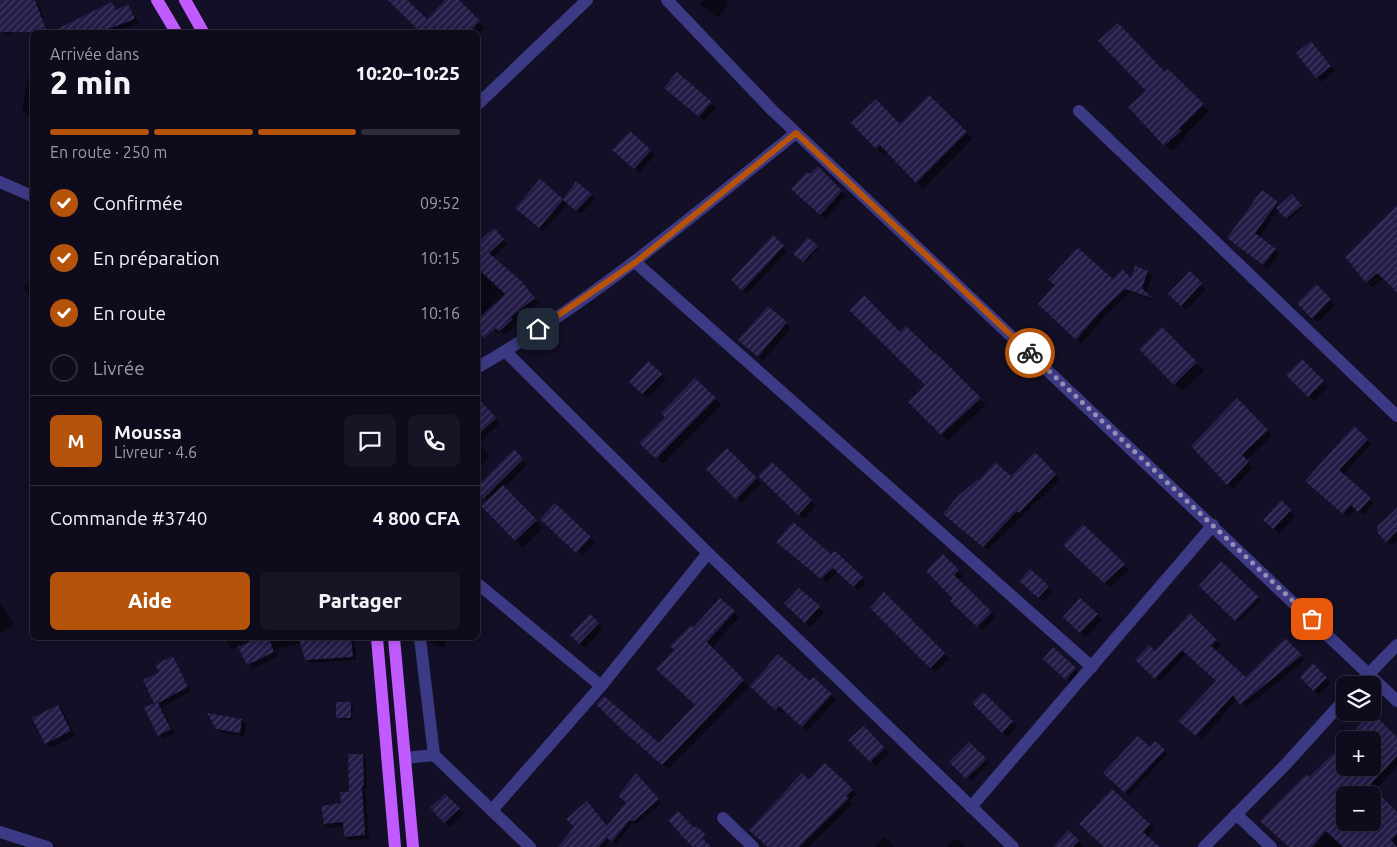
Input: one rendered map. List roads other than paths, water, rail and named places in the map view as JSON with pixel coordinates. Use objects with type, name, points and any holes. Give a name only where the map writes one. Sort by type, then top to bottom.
[{"type":"main road","points":[[157,0],[175,30]]},
{"type":"main road","points":[[185,0],[202,30]]},
{"type":"main road","points":[[377,640],[396,847]]},
{"type":"main road","points":[[394,640],[414,847]]},
{"type":"street","points":[[480,102],[587,0]]},
{"type":"street","points":[[672,2],[796,133],[1369,672],[1397,701]]},
{"type":"street","points":[[1079,111],[1397,416]]},
{"type":"street","points":[[480,366],[505,351],[636,262],[796,133]]},
{"type":"street","points":[[0,182],[30,195]]},
{"type":"street","points":[[636,262],[1092,667]]},
{"type":"street","points":[[505,351],[708,553],[1013,847]]},
{"type":"street","points":[[971,807],[1213,525]]},
{"type":"street","points":[[493,809],[601,686],[708,553]]},
{"type":"street","points":[[480,586],[601,686]]},
{"type":"street","points":[[420,640],[434,755],[493,809],[530,847]]},
{"type":"street","points":[[1366,676],[1397,645]]},
{"type":"street","points":[[1204,847],[1286,764],[1336,709]]},
{"type":"street","points":[[406,758],[434,755]]},
{"type":"street","points":[[1236,814],[1270,847]]},
{"type":"street","points":[[723,818],[754,847]]},
{"type":"street","points":[[0,832],[47,847]]}]
